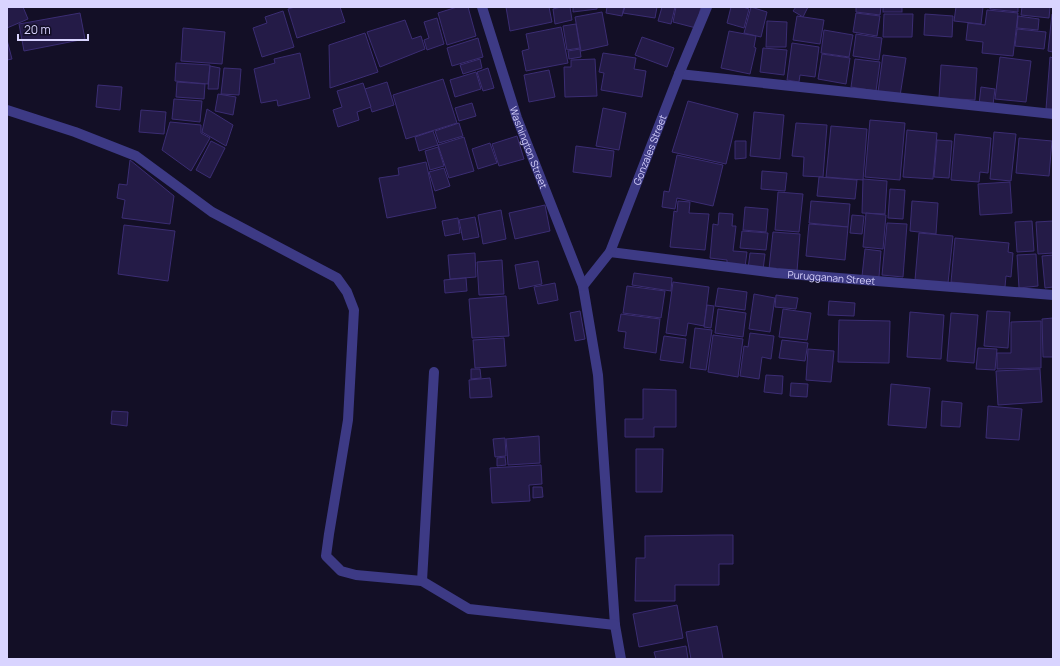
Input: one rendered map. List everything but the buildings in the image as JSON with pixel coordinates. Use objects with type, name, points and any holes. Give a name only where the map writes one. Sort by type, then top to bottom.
[{"type":"street","name":"Washington Street","points":[[482,7],[517,118],[583,286],[598,375],[615,625],[621,659]]},
{"type":"street","name":"Gonzales Street","points":[[583,286],[610,252],[679,74],[707,7]]},
{"type":"street","points":[[679,74],[1053,114]]},
{"type":"street","points":[[7,110],[75,132],[136,156],[212,212],[337,278],[347,292],[354,310],[348,420],[326,556],[341,571],[356,575],[422,581],[469,609],[615,625]]},
{"type":"street","name":"Purugganan Street","points":[[610,252],[776,274],[1053,294]]},
{"type":"street","points":[[422,581],[434,372]]}]
